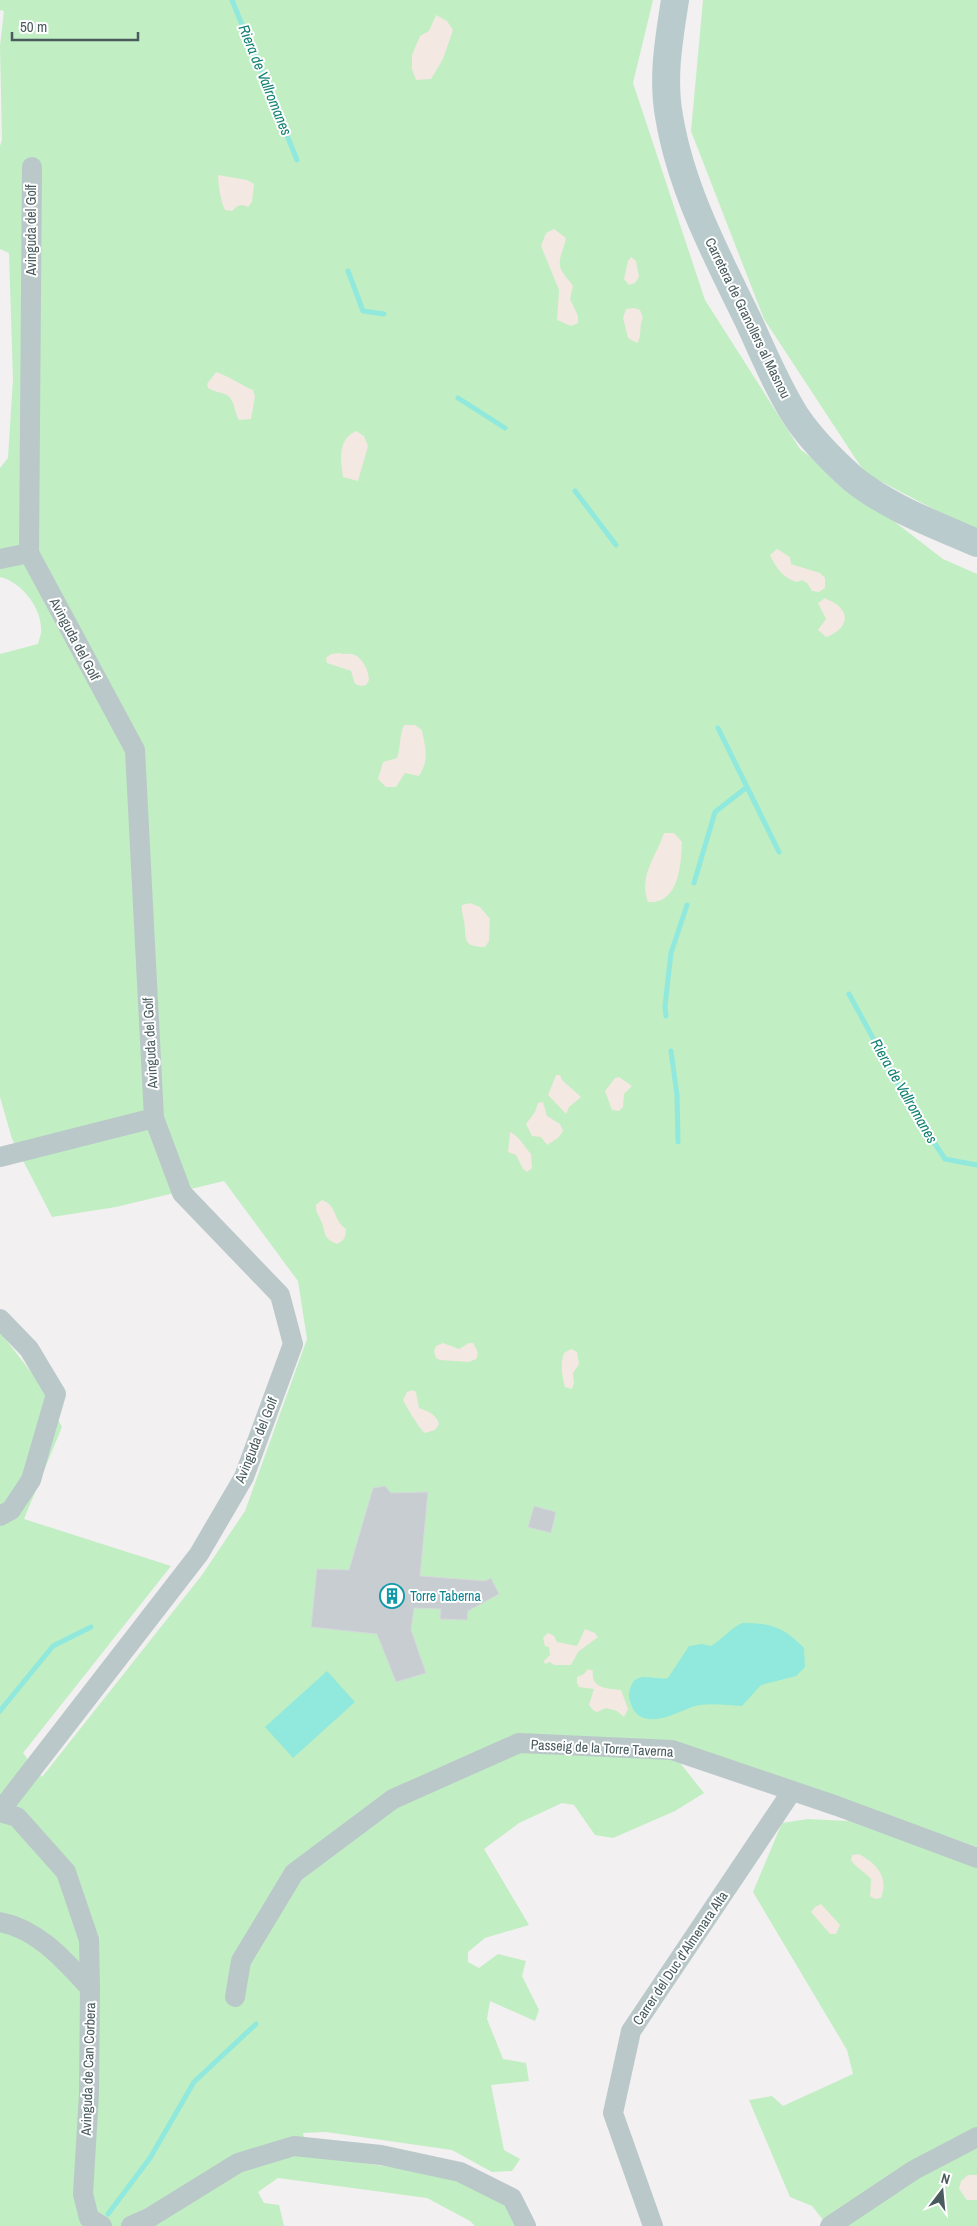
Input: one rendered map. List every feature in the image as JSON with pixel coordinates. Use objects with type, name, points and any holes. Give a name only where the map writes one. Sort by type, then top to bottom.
[{"type":"main road","name":"Carretera de Granollers al Masnou","points":[[675,0],[666,58],[666,85],[668,116],[680,165],[695,207],[797,418],[821,447],[855,480],[894,504],[933,524],[977,543]]},
{"type":"street","name":"Avinguda del Golf","points":[[0,1811],[199,1554],[244,1477],[293,1344],[280,1295],[182,1193],[154,1118],[134,750],[29,553],[32,167]]},
{"type":"street","points":[[0,558],[29,553]]},
{"type":"street","points":[[0,1157],[154,1118]]},
{"type":"street","points":[[0,1319],[29,1349],[56,1394],[31,1480],[11,1510],[0,1516]]},
{"type":"street","name":"Passeig de la Torre Taverna","points":[[235,1997],[241,1961],[294,1873],[393,1799],[519,1743],[672,1750],[977,1858]]},
{"type":"street","name":"Carrer del Duc d'Almenara Alta","points":[[653,2226],[613,2113],[631,2031],[792,1791]]},
{"type":"street","points":[[0,1811],[17,1817],[66,1872],[89,1940],[90,1988]]},
{"type":"street","name":"Avinguda de Can Corbera","points":[[0,1922],[11,1924],[53,1948],[90,1988],[90,2094],[83,2194],[89,2218],[102,2226]]},
{"type":"street","points":[[830,2226],[914,2170],[977,2138]]},
{"type":"street","points":[[131,2226],[149,2218],[238,2163],[294,2146],[381,2155],[460,2172],[512,2198],[526,2226]]},
{"type":"shaded area","points":[[0,0],[653,0],[633,83],[705,300],[800,449],[943,559],[977,574],[977,1847],[868,1809],[680,1763],[704,1793],[675,1811],[613,1838],[595,1835],[574,1805],[562,1803],[519,1823],[484,1849],[529,1925],[485,1938],[468,1952],[468,1962],[479,1968],[498,1954],[526,1961],[522,1976],[539,2010],[535,2021],[490,2001],[487,2019],[503,2059],[526,2063],[529,2081],[491,2085],[504,2150],[520,2159],[512,2171],[492,2172],[452,2150],[326,2132],[303,2133],[307,2155],[453,2176],[505,2203],[518,2226],[475,2226],[470,2221],[427,2198],[278,2178],[258,2192],[264,2203],[279,2205],[284,2226],[0,2226],[0,1332],[38,1381],[62,1427],[24,1519],[171,1566],[23,1753],[42,1777],[202,1575],[245,1511],[307,1339],[298,1281],[224,1181],[116,1207],[52,1217],[12,1139],[0,1097],[0,654],[38,644],[41,630],[37,612],[28,596],[8,579],[0,577],[0,468],[8,458],[13,379],[9,253],[0,249],[0,146],[2,140],[0,46],[4,11],[0,10]]},
{"type":"shaded area","points":[[703,0],[977,0],[977,532],[865,473],[764,319],[691,131]]},
{"type":"shaded area","points":[[742,1623],[770,1625],[790,1635],[804,1648],[805,1667],[796,1676],[761,1685],[742,1706],[700,1705],[658,1719],[644,1718],[637,1714],[629,1697],[630,1688],[634,1681],[642,1677],[668,1678],[689,1646],[702,1644],[711,1646]]},
{"type":"shaded area","points":[[327,1671],[355,1702],[293,1758],[265,1727]]},
{"type":"shaded area","points":[[808,1819],[849,1821],[977,1865],[977,2226],[828,2226],[812,2206],[790,2197],[749,2100],[772,2096],[783,2106],[853,2074],[847,2050],[753,1892],[782,1823]]},
{"type":"sand","points":[[436,15],[447,21],[453,30],[443,59],[431,79],[416,80],[412,69],[412,55],[420,36],[429,31]]},
{"type":"sand","points":[[218,175],[247,180],[254,184],[252,202],[248,207],[241,205],[232,211],[225,210],[220,193]]},
{"type":"sand","points":[[554,229],[566,238],[560,264],[563,273],[573,286],[570,299],[578,316],[578,323],[571,326],[557,320],[559,290],[541,246],[546,233]]},
{"type":"sand","points":[[631,257],[636,261],[639,277],[635,283],[629,285],[624,279],[628,261]]},
{"type":"sand","points":[[634,308],[640,310],[643,318],[640,337],[637,343],[628,338],[623,318],[626,309]]},
{"type":"sand","points":[[216,372],[253,390],[255,397],[251,419],[239,420],[230,397],[208,388],[207,384]]},
{"type":"sand","points":[[356,431],[364,436],[368,446],[358,481],[343,477],[341,463],[343,444]]},
{"type":"sand","points":[[777,549],[790,557],[791,564],[820,573],[825,578],[825,588],[819,592],[812,591],[807,583],[802,580],[797,582],[784,575],[774,564],[770,555]]},
{"type":"sand","points":[[825,598],[841,608],[845,619],[842,627],[826,637],[818,630],[826,619],[818,603]]},
{"type":"sand","points":[[331,654],[356,655],[362,661],[369,676],[366,685],[355,684],[351,671],[327,663],[326,658]]},
{"type":"sand","points":[[404,725],[415,725],[422,730],[426,753],[425,764],[419,776],[405,773],[396,787],[386,787],[378,779],[383,762],[397,758]]},
{"type":"sand","points":[[664,833],[674,833],[682,842],[679,872],[672,890],[666,897],[658,901],[648,902],[645,893],[647,875]]},
{"type":"sand","points":[[470,903],[480,907],[490,919],[489,941],[485,947],[477,947],[467,940],[462,905]]},
{"type":"sand","points":[[556,1075],[560,1075],[562,1080],[581,1097],[569,1107],[566,1114],[548,1095]]},
{"type":"sand","points":[[619,1077],[632,1086],[624,1094],[623,1107],[619,1111],[612,1110],[605,1091],[615,1078]]},
{"type":"sand","points":[[543,1102],[547,1116],[560,1124],[563,1131],[558,1138],[547,1145],[541,1137],[532,1136],[526,1124],[535,1112],[538,1103]]},
{"type":"sand","points":[[510,1132],[519,1139],[531,1154],[532,1168],[527,1172],[523,1169],[516,1155],[508,1152]]},
{"type":"sand","points":[[322,1200],[331,1206],[346,1229],[344,1238],[337,1244],[326,1237],[317,1212],[316,1205]]},
{"type":"sand","points":[[443,1343],[459,1349],[469,1343],[473,1343],[478,1354],[477,1357],[469,1362],[440,1360],[436,1358],[434,1351],[436,1346]]},
{"type":"sand","points":[[571,1349],[577,1352],[579,1364],[573,1373],[574,1383],[572,1389],[565,1387],[562,1370],[564,1353]]},
{"type":"sand","points":[[413,1390],[416,1392],[419,1408],[432,1414],[438,1421],[439,1424],[435,1430],[425,1433],[403,1400],[407,1392]]},
{"type":"sand","points":[[585,1629],[595,1633],[598,1637],[578,1652],[571,1665],[554,1665],[550,1662],[545,1664],[544,1661],[550,1655],[549,1647],[545,1646],[543,1638],[548,1633],[554,1636],[557,1642],[577,1646]]},
{"type":"sand","points":[[588,1669],[593,1671],[594,1681],[597,1684],[606,1688],[621,1690],[628,1709],[624,1717],[617,1711],[606,1708],[597,1712],[589,1705],[594,1689],[579,1687],[577,1683],[577,1677],[584,1674]]},
{"type":"sand","points":[[859,1854],[871,1862],[880,1872],[883,1884],[881,1898],[875,1899],[870,1896],[871,1879],[851,1860],[852,1855]]},
{"type":"sand","points":[[821,1904],[840,1925],[836,1934],[830,1934],[811,1912]]},
{"type":"sand","points":[[968,2175],[977,2175],[977,2200],[967,2200],[959,2189],[961,2181]]},
{"type":"building","name":"Torre Taberna","points":[[385,1486],[391,1493],[428,1492],[420,1576],[485,1581],[491,1578],[499,1594],[468,1611],[467,1620],[440,1619],[441,1609],[414,1608],[411,1630],[426,1673],[396,1682],[377,1634],[311,1627],[317,1569],[349,1570],[373,1488]]},
{"type":"building","points":[[534,1506],[556,1512],[551,1533],[528,1527]]},
{"type":"waterway","name":"Riera de Vallromanes","points":[[232,0],[297,160]]},
{"type":"waterway","name":"Riera de Vallromanes","points":[[348,271],[363,311],[384,314]]},
{"type":"waterway","name":"Riera de Vallromanes","points":[[458,398],[505,428]]},
{"type":"waterway","name":"Riera de Vallromanes","points":[[575,491],[616,545]]},
{"type":"waterway","name":"Riera de Vallromanes","points":[[718,728],[779,852]]},
{"type":"waterway","points":[[694,883],[715,812],[747,787]]},
{"type":"waterway","points":[[666,1016],[665,1006],[671,953],[687,905]]},
{"type":"waterway","name":"Riera de Vallromanes","points":[[849,994],[910,1106],[945,1159],[977,1165]]},
{"type":"waterway","points":[[671,1051],[677,1095],[678,1142]]},
{"type":"waterway","points":[[0,1711],[53,1646],[91,1627]]},
{"type":"waterway","points":[[108,2214],[150,2158],[194,2082],[256,2024]]},
{"type":"place","name":"Torre Taberna","points":[[392,1596]]}]
